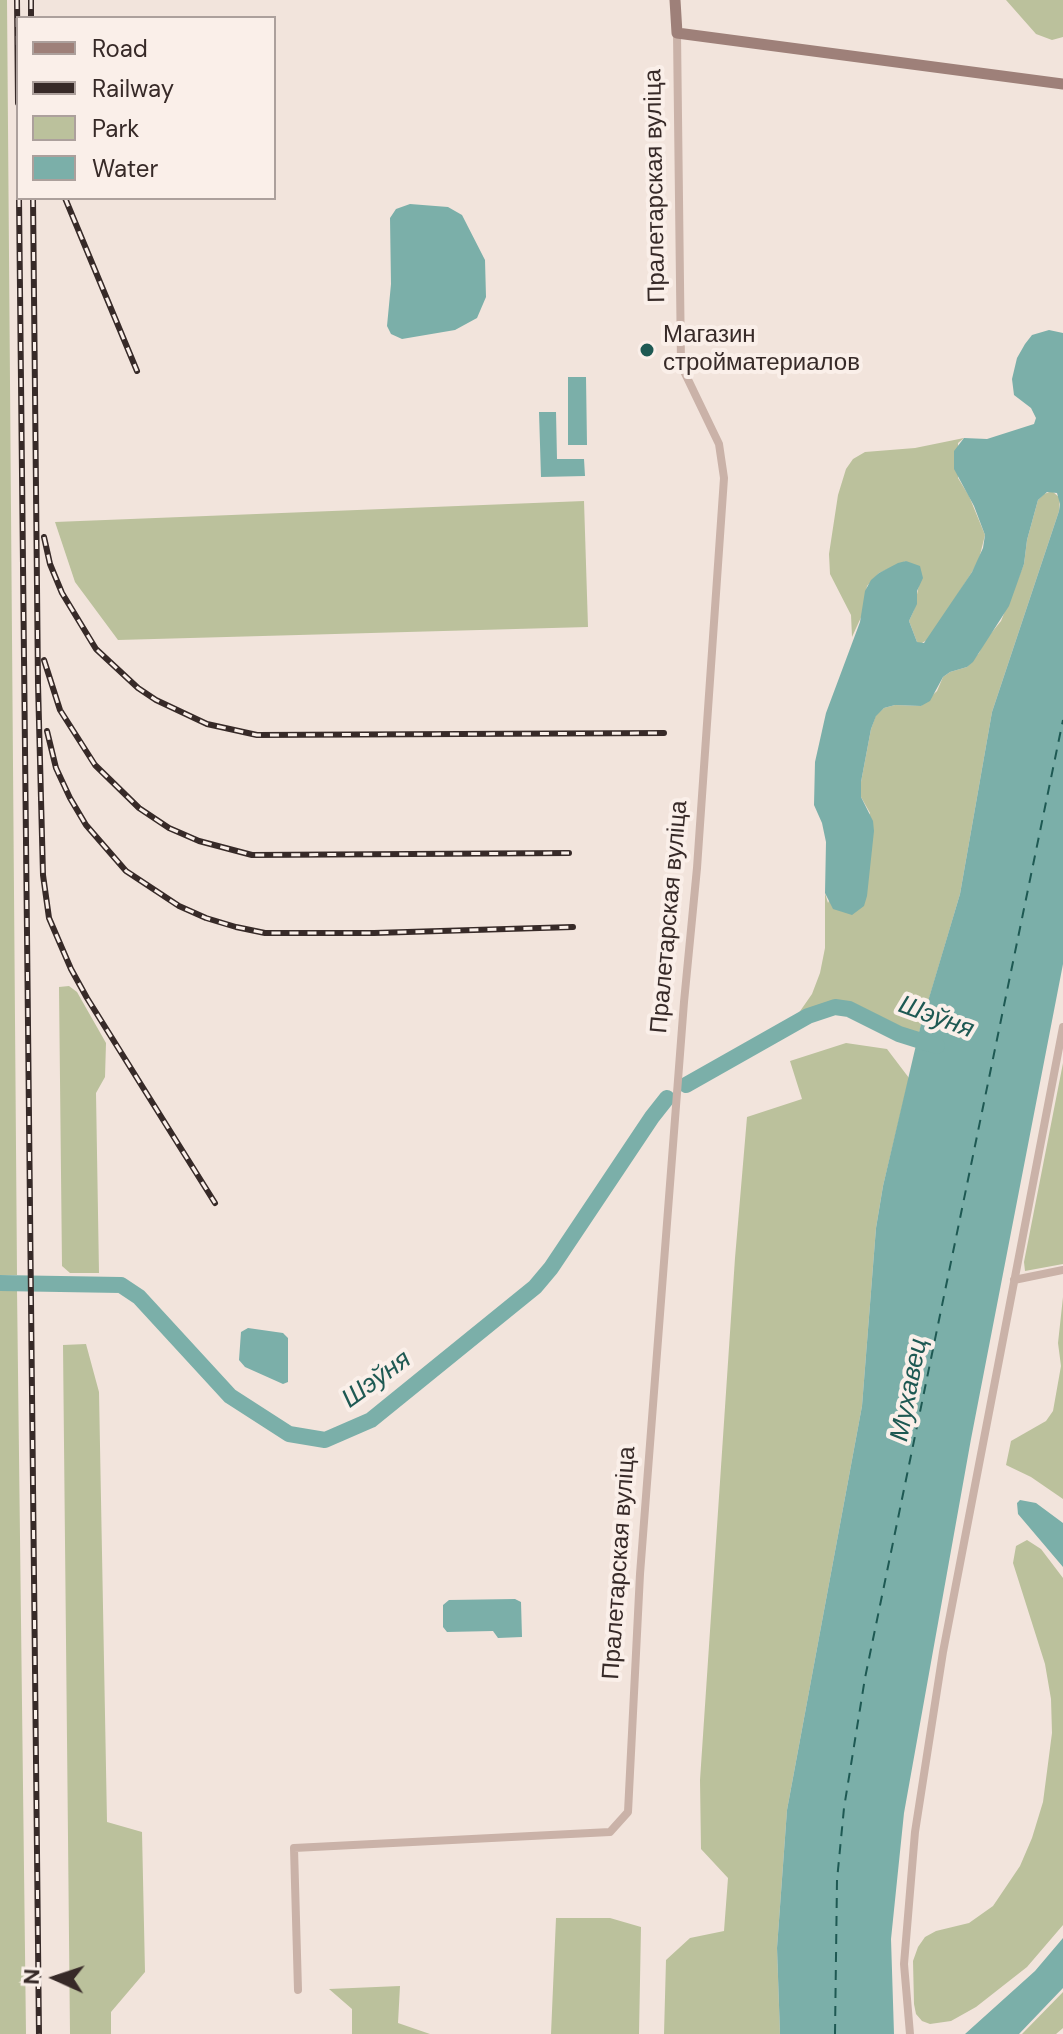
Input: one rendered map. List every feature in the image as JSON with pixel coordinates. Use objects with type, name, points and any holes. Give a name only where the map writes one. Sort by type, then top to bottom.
[{"type":"main road","name":"Пралетарская вуліца","points":[[675,0],[677,33]]},
{"type":"main road","points":[[677,33],[1063,84]]},
{"type":"street","name":"Пралетарская вуліца","points":[[298,1990],[294,1848],[610,1832],[628,1812],[640,1574],[697,868],[724,478],[719,444],[681,365],[677,33]]},
{"type":"street","points":[[910,2034],[904,1964],[915,1832],[943,1652],[1063,1027]]},
{"type":"street","points":[[1014,1280],[1063,1270]]},
{"type":"green space","points":[[0,0],[7,0],[17,1275],[0,1275]]},
{"type":"green space","points":[[1006,0],[1063,0],[1063,37],[1052,40],[1036,34]]},
{"type":"green space","points":[[964,438],[958,443],[958,478],[985,535],[972,572],[929,639],[920,644],[909,621],[919,584],[906,561],[879,573],[867,586],[863,613],[852,637],[851,615],[830,574],[829,554],[838,495],[846,469],[853,459],[865,452],[915,448]]},
{"type":"green space","points":[[1052,491],[1060,498],[1059,511],[992,712],[960,894],[917,1039],[899,1034],[849,1009],[835,1007],[821,1010],[789,1027],[812,994],[820,973],[825,948],[825,893],[828,903],[870,813],[861,797],[861,782],[876,715],[884,708],[895,705],[921,706],[937,691],[943,677],[967,667],[979,653],[1001,621],[1024,564],[1038,500]]},
{"type":"green space","points":[[584,501],[588,627],[118,640],[75,582],[55,522]]},
{"type":"green space","points":[[69,986],[77,992],[106,1043],[105,1077],[96,1093],[99,1273],[70,1273],[62,1266],[59,987]]},
{"type":"green space","points":[[846,1043],[887,1049],[909,1078],[876,1228],[862,1406],[787,1810],[777,1948],[780,2034],[664,2034],[666,1960],[690,1938],[724,1931],[728,1878],[701,1849],[700,1780],[747,1117],[802,1099],[790,1061]]},
{"type":"green space","points":[[1063,1063],[1063,1264],[1025,1271],[1024,1262]]},
{"type":"green space","points":[[0,1289],[17,1289],[26,2034],[0,2034]]},
{"type":"green space","points":[[1063,1297],[1063,1499],[1031,1477],[1006,1465],[1011,1441],[1046,1421],[1053,1411],[1061,1366],[1058,1343]]},
{"type":"green space","points":[[86,1344],[99,1392],[107,1822],[142,1832],[145,1972],[111,2012],[111,2034],[70,2034],[63,1345]]},
{"type":"green space","points":[[1027,1540],[1041,1549],[1063,1578],[1063,1925],[1027,1967],[976,2007],[951,2021],[930,2024],[916,2014],[914,2004],[913,1961],[918,1947],[925,1937],[969,1923],[993,1906],[1020,1866],[1043,1802],[1052,1733],[1051,1699],[1045,1664],[1013,1563],[1016,1546]]},
{"type":"green space","points":[[556,1918],[610,1918],[641,1927],[639,2034],[551,2034]]},
{"type":"green space","points":[[400,1986],[398,2023],[430,2034],[352,2034],[352,2009],[329,1989]]},
{"type":"green space","points":[[1063,1992],[1063,2028],[1056,2034],[1022,2034]]},
{"type":"water","points":[[410,204],[448,207],[462,215],[485,260],[486,297],[477,318],[455,330],[402,339],[391,334],[387,326],[391,284],[390,218],[396,209]]},
{"type":"water","name":"Мухавец","points":[[1049,330],[1063,333],[1063,964],[971,1439],[904,1813],[891,1939],[894,2034],[780,2034],[777,1948],[787,1810],[862,1406],[876,1228],[883,1186],[920,1028],[960,894],[992,712],[1059,511],[1057,493],[1047,492],[1038,500],[1024,564],[1009,606],[973,662],[943,677],[930,701],[921,706],[895,705],[884,708],[876,716],[861,782],[861,797],[873,821],[874,831],[867,896],[864,906],[852,915],[833,909],[825,893],[826,842],[814,805],[815,762],[826,713],[860,622],[865,591],[871,580],[898,563],[906,561],[920,566],[923,578],[909,621],[917,642],[924,643],[972,572],[983,548],[985,535],[954,469],[954,451],[964,438],[987,439],[1034,424],[1036,418],[1031,408],[1014,395],[1012,379],[1017,358],[1025,344],[1032,335]]},
{"type":"water","points":[[568,377],[586,377],[587,445],[568,445]]},
{"type":"water","points":[[539,412],[556,412],[557,459],[584,459],[585,476],[541,477]]},
{"type":"water","points":[[248,1328],[283,1333],[288,1338],[288,1382],[283,1384],[245,1367],[239,1360],[241,1332]]},
{"type":"water","points":[[1020,1500],[1036,1503],[1063,1523],[1063,1567],[1018,1514],[1017,1503]]},
{"type":"water","points":[[515,1599],[521,1602],[522,1637],[498,1638],[493,1631],[447,1632],[443,1627],[443,1605],[449,1600]]},
{"type":"water","points":[[1063,1938],[1063,1988],[1019,2034],[965,2034],[1035,1971]]},
{"type":"waterway","name":"Шэўня","points":[[686,1085],[808,1016],[835,1007],[849,1009],[899,1034],[937,1046]]},
{"type":"waterway","name":"Шэўня","points":[[0,1283],[121,1285],[139,1297],[230,1396],[289,1434],[325,1440],[371,1420],[535,1287],[667,1098]]},
{"type":"ferry route","points":[[835,2034],[837,1880],[844,1808],[865,1678],[1063,720]]},
{"type":"railway","points":[[17,0],[17,16]]},
{"type":"railway","points":[[31,0],[31,16]]},
{"type":"railway","points":[[19,200],[39,2034]]},
{"type":"railway","points":[[33,200],[38,684],[43,875],[49,918],[87,998],[215,1203]]},
{"type":"railway","points":[[66,200],[137,371]]},
{"type":"railway","points":[[44,537],[50,564],[62,593],[96,649],[138,688],[207,724],[257,735],[664,733]]},
{"type":"railway","points":[[44,660],[60,710],[95,765],[139,808],[169,828],[199,841],[252,855],[569,853]]},
{"type":"railway","points":[[47,731],[56,768],[86,825],[126,871],[179,906],[206,918],[265,933],[573,927]]},
{"type":"place","name":"Магазин стройматериалов","points":[[647,350]]}]
